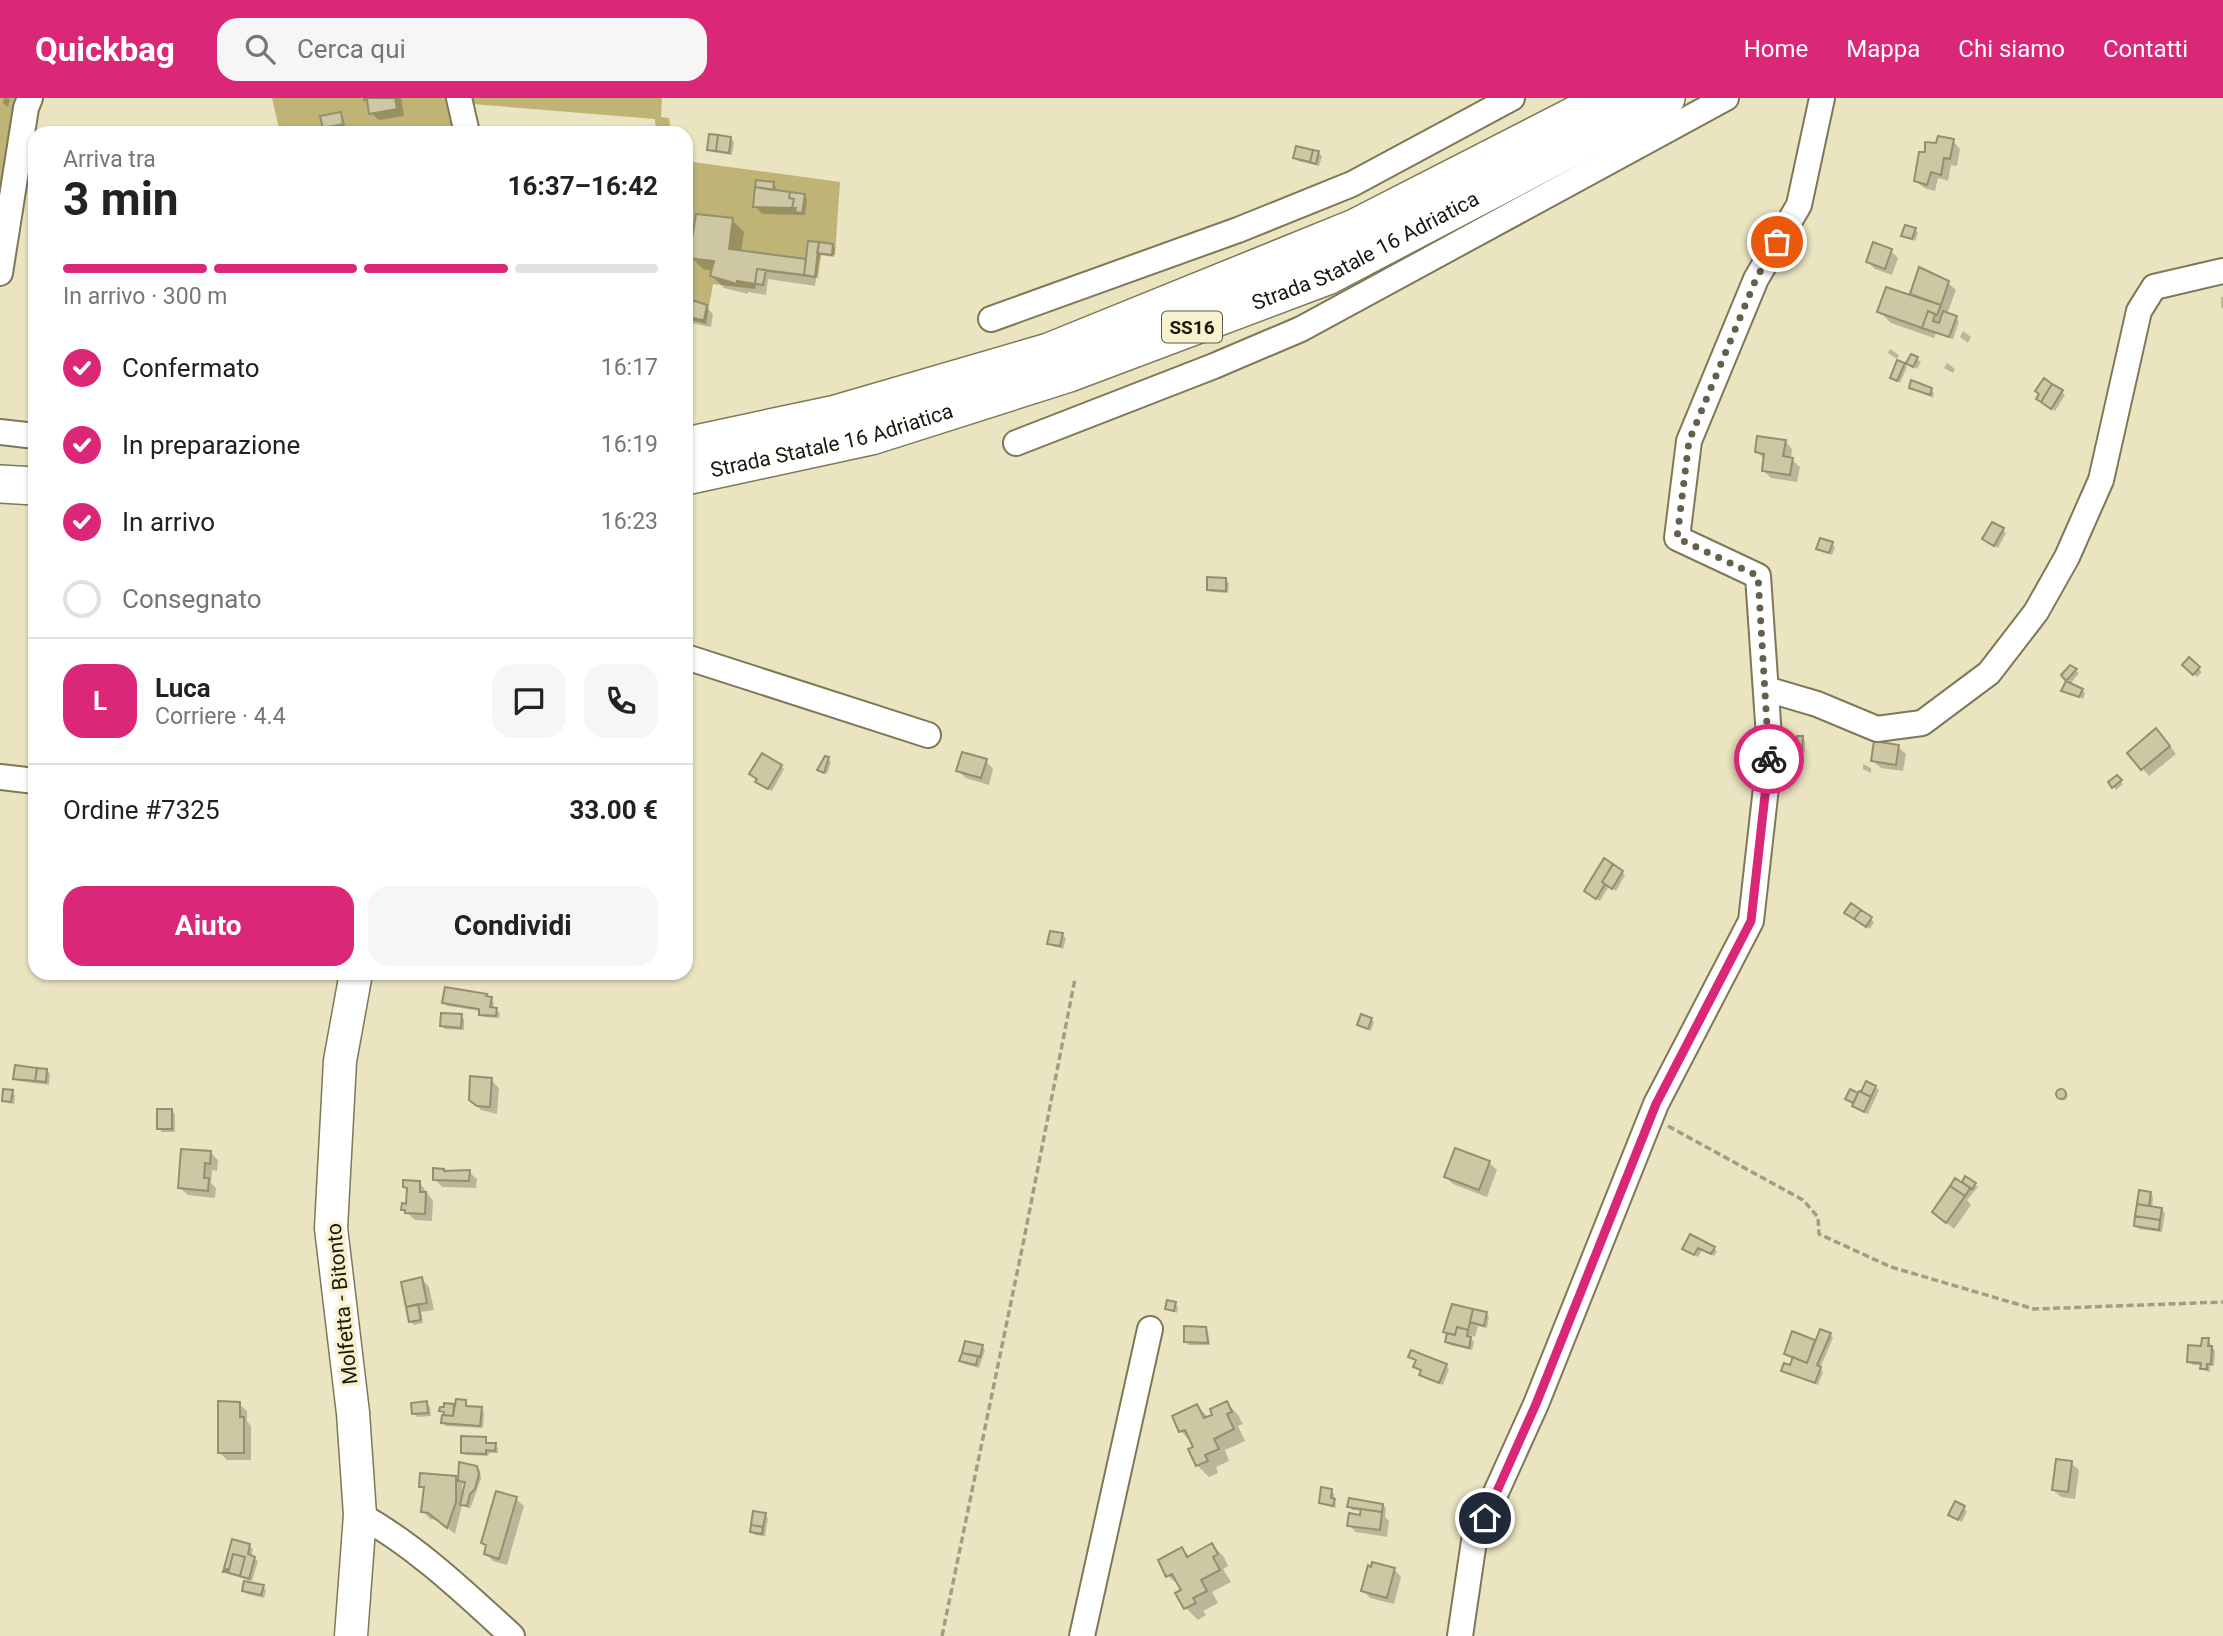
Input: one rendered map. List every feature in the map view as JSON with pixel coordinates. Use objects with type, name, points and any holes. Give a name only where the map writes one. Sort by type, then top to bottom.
[{"type":"highway","name":"Strada Statale 16 Adriatica","points":[[693,445],[836,414],[1049,352],[1355,228],[1609,98]]},
{"type":"highway","name":"Strada Statale 16 Adriatica","points":[[693,474],[871,436],[1069,373],[1326,276],[1666,98]]},
{"type":"highway","points":[[0,484],[28,486]]},
{"type":"highway","points":[[0,508],[28,510]]},
{"type":"main road","name":"Molfetta - Bitonto","points":[[351,1636],[360,1515],[353,1413],[331,1228],[340,1061],[355,980]]},
{"type":"street","points":[[0,273],[26,108],[30,98]]},
{"type":"street","points":[[459,98],[465,126]]},
{"type":"street","points":[[991,319],[1238,230],[1352,184],[1512,98]]},
{"type":"street","points":[[1016,443],[1301,329],[1726,98]]},
{"type":"street","points":[[1460,1636],[1474,1542],[1536,1404],[1651,1116],[1751,921],[1770,752],[1758,576],[1677,538],[1689,441],[1756,279],[1799,205],[1822,98]]},
{"type":"street","points":[[1766,689],[1817,704],[1877,729],[1922,723],[1989,673],[2036,612],[2067,557],[2101,480],[2139,311],[2154,287],[2223,271]]},
{"type":"street","points":[[0,432],[28,435]]},
{"type":"street","points":[[693,659],[928,735]]},
{"type":"street","points":[[0,778],[28,780]]},
{"type":"street","points":[[1082,1636],[1150,1329]]},
{"type":"street","points":[[360,1515],[385,1529],[429,1563],[512,1636]]},
{"type":"path","points":[[942,1636],[1075,979]]},
{"type":"path","points":[[1651,1116],[1803,1200],[1818,1217],[1819,1234],[1891,1267],[2034,1309],[2223,1303]]},
{"type":"shaded area","points":[[0,98],[32,98],[0,207]]},
{"type":"shaded area","points":[[272,98],[662,98],[661,117],[669,118],[670,126],[656,126],[655,119],[460,103],[465,126],[278,126]]},
{"type":"shaded area","points":[[693,162],[840,182],[835,255],[821,255],[818,278],[760,271],[755,289],[713,284],[706,324],[693,321]]},
{"type":"building","points":[[364,98],[395,98],[397,109],[369,114],[367,100]]},
{"type":"building","points":[[341,112],[343,124],[322,126],[320,116]]},
{"type":"building","points":[[709,134],[718,135],[716,151],[707,150]]},
{"type":"building","points":[[718,135],[731,137],[729,153],[716,151]]},
{"type":"building","points":[[1938,136],[1954,139],[1950,159],[1944,158],[1941,175],[1931,172],[1927,185],[1914,181],[1919,152],[1925,152],[1925,142],[1936,143]]},
{"type":"building","points":[[1296,146],[1313,150],[1310,162],[1293,158]]},
{"type":"building","points":[[1313,150],[1319,151],[1316,164],[1310,162]]},
{"type":"building","points":[[756,180],[774,182],[773,190],[755,187]]},
{"type":"building","points":[[755,187],[790,192],[789,198],[794,199],[792,208],[753,207]]},
{"type":"building","points":[[790,192],[805,194],[802,213],[795,212],[796,208],[792,208],[794,199],[789,198]]},
{"type":"building","points":[[696,214],[733,218],[729,249],[806,259],[804,275],[757,269],[755,284],[737,281],[737,284],[710,276],[714,261],[693,258]]},
{"type":"building","points":[[1905,225],[1916,228],[1912,239],[1901,236]]},
{"type":"building","points":[[808,241],[819,242],[815,277],[804,275]]},
{"type":"building","points":[[819,242],[833,244],[832,255],[817,253]]},
{"type":"building","points":[[1873,242],[1892,249],[1885,269],[1866,262]]},
{"type":"building","points":[[1919,267],[1949,281],[1941,305],[1910,294]]},
{"type":"building","points":[[757,269],[766,270],[763,285],[755,284]]},
{"type":"building","points":[[1886,287],[1941,305],[1937,315],[1928,311],[1922,328],[1877,312]]},
{"type":"building","points":[[693,300],[707,305],[704,320],[693,318]]},
{"type":"building","points":[[1928,311],[1935,314],[1933,321],[1939,323],[1943,311],[1957,316],[1949,337],[1922,328]]},
{"type":"building","points":[[1911,354],[1918,357],[1913,367],[1906,363]]},
{"type":"building","points":[[1897,360],[1905,363],[1897,381],[1890,378]]},
{"type":"building","points":[[2044,378],[2052,384],[2041,402],[2036,399],[2039,394],[2035,391]]},
{"type":"building","points":[[1911,380],[1932,388],[1930,395],[1909,388]]},
{"type":"building","points":[[2052,384],[2063,390],[2051,409],[2041,402]]},
{"type":"building","points":[[1757,436],[1786,440],[1783,456],[1793,458],[1790,475],[1762,471],[1764,454],[1755,452]]},
{"type":"building","points":[[1992,522],[2004,528],[1994,546],[1982,539]]},
{"type":"building","points":[[1820,538],[1833,542],[1829,553],[1816,549]]},
{"type":"building","points":[[1207,577],[1226,578],[1226,591],[1207,590]]},
{"type":"building","points":[[2189,657],[2200,667],[2193,675],[2182,665]]},
{"type":"building","points":[[2070,665],[2077,669],[2066,681],[2061,675]]},
{"type":"building","points":[[2066,681],[2083,689],[2079,697],[2061,691]]},
{"type":"building","points":[[2156,728],[2170,746],[2141,770],[2127,753]]},
{"type":"building","points":[[1797,736],[1803,736],[1802,750],[1796,750]]},
{"type":"building","points":[[1874,741],[1899,745],[1896,765],[1871,761]]},
{"type":"building","points":[[962,752],[987,759],[981,778],[956,771]]},
{"type":"building","points":[[762,753],[782,765],[768,789],[755,782],[757,779],[749,774]]},
{"type":"building","points":[[825,756],[829,757],[824,773],[817,770]]},
{"type":"building","points":[[2117,775],[2122,780],[2112,788],[2108,782]]},
{"type":"building","points":[[1604,858],[1613,864],[1596,899],[1584,891]]},
{"type":"building","points":[[1613,864],[1623,871],[1612,889],[1602,882]]},
{"type":"building","points":[[1851,903],[1861,910],[1854,919],[1844,913]]},
{"type":"building","points":[[1861,910],[1872,917],[1866,927],[1854,919]]},
{"type":"building","points":[[1050,931],[1063,933],[1060,946],[1047,944]]},
{"type":"building","points":[[445,987],[487,994],[486,996],[492,997],[490,1007],[497,1008],[496,1016],[479,1015],[479,1009],[442,1003]]},
{"type":"building","points":[[441,1013],[462,1014],[461,1028],[440,1026]]},
{"type":"building","points":[[1361,1014],[1372,1018],[1368,1029],[1357,1025]]},
{"type":"building","points":[[15,1065],[37,1068],[35,1081],[13,1079]]},
{"type":"building","points":[[37,1068],[47,1069],[46,1082],[35,1081]]},
{"type":"building","points":[[470,1076],[492,1078],[490,1107],[477,1106],[469,1100]]},
{"type":"building","points":[[1866,1081],[1876,1086],[1871,1097],[1861,1092]]},
{"type":"building","points":[[3,1089],[13,1090],[11,1102],[2,1101]]},
{"type":"building","points":[[1850,1089],[1858,1093],[1853,1103],[1845,1099]]},
{"type":"building","points":[[2061,1089],[2065,1090],[2065,1098],[2061,1099],[2057,1098],[2056,1094],[2057,1090]]},
{"type":"building","points":[[1859,1091],[1871,1097],[1864,1112],[1852,1106]]},
{"type":"building","points":[[157,1109],[172,1109],[172,1129],[157,1129]]},
{"type":"building","points":[[1455,1148],[1490,1161],[1479,1190],[1444,1177]]},
{"type":"building","points":[[181,1149],[211,1151],[210,1164],[205,1163],[204,1178],[209,1178],[208,1191],[178,1188]]},
{"type":"building","points":[[433,1168],[444,1171],[470,1170],[469,1181],[433,1180]]},
{"type":"building","points":[[1965,1176],[1976,1183],[1972,1189],[1962,1182]]},
{"type":"building","points":[[1955,1178],[1970,1188],[1965,1196],[1950,1186]]},
{"type":"building","points":[[403,1180],[420,1181],[420,1192],[426,1192],[425,1214],[405,1213],[405,1210],[401,1210],[402,1203],[406,1204],[407,1188],[403,1187]]},
{"type":"building","points":[[1950,1186],[1965,1196],[1946,1223],[1932,1212]]},
{"type":"building","points":[[2139,1190],[2151,1192],[2149,1206],[2137,1204]]},
{"type":"building","points":[[2137,1204],[2162,1208],[2160,1220],[2135,1216]]},
{"type":"building","points":[[2135,1216],[2160,1220],[2159,1230],[2134,1226]]},
{"type":"building","points":[[1690,1234],[1715,1247],[1711,1254],[1698,1248],[1694,1255],[1682,1249]]},
{"type":"building","points":[[422,1277],[427,1303],[406,1307],[401,1282]]},
{"type":"building","points":[[1167,1300],[1176,1302],[1174,1311],[1165,1309]]},
{"type":"building","points":[[418,1304],[421,1320],[409,1322],[406,1307]]},
{"type":"building","points":[[1452,1304],[1473,1309],[1468,1330],[1457,1327],[1455,1335],[1443,1332]]},
{"type":"building","points":[[1473,1309],[1487,1312],[1484,1326],[1470,1322]]},
{"type":"building","points":[[1184,1326],[1206,1327],[1208,1343],[1184,1342]]},
{"type":"building","points":[[1457,1327],[1468,1330],[1467,1336],[1471,1337],[1469,1348],[1445,1342],[1447,1333],[1455,1335]]},
{"type":"building","points":[[1820,1329],[1831,1333],[1817,1365],[1821,1367],[1815,1383],[1781,1371],[1784,1363],[1790,1365],[1793,1357],[1807,1363]]},
{"type":"building","points":[[1792,1331],[1815,1340],[1807,1363],[1784,1354]]},
{"type":"building","points":[[2202,1338],[2209,1338],[2208,1346],[2212,1346],[2211,1364],[2207,1364],[2207,1369],[2200,1369],[2201,1363],[2187,1362],[2188,1345],[2201,1346]]},
{"type":"building","points":[[965,1341],[983,1345],[980,1357],[962,1353]]},
{"type":"building","points":[[1411,1350],[1447,1364],[1439,1383],[1419,1375],[1421,1370],[1413,1367],[1416,1360],[1408,1357]]},
{"type":"building","points":[[962,1353],[978,1356],[976,1365],[959,1361]]},
{"type":"building","points":[[456,1399],[466,1400],[466,1406],[482,1407],[480,1426],[441,1423],[442,1415],[453,1416]]},
{"type":"building","points":[[218,1401],[240,1402],[240,1417],[244,1417],[244,1453],[218,1453]]},
{"type":"building","points":[[427,1401],[428,1413],[412,1414],[411,1403]]},
{"type":"building","points":[[1227,1401],[1232,1412],[1227,1414],[1234,1429],[1214,1439],[1219,1449],[1205,1455],[1208,1461],[1196,1466],[1188,1449],[1193,1447],[1185,1430],[1179,1432],[1172,1416],[1197,1404],[1204,1418],[1212,1415],[1210,1409]]},
{"type":"building","points":[[444,1403],[454,1404],[453,1416],[439,1411],[440,1407],[444,1407]]},
{"type":"building","points":[[461,1436],[486,1437],[486,1443],[496,1443],[495,1451],[486,1450],[486,1454],[461,1453]]},
{"type":"building","points":[[2056,1459],[2072,1461],[2068,1492],[2052,1490]]},
{"type":"building","points":[[459,1462],[477,1466],[479,1474],[467,1506],[460,1505],[465,1482],[458,1481]]},
{"type":"building","points":[[420,1473],[456,1476],[456,1502],[447,1528],[428,1513],[421,1512],[424,1487],[419,1487]]},
{"type":"building","points":[[1321,1487],[1332,1489],[1331,1498],[1335,1499],[1333,1506],[1319,1503]]},
{"type":"building","points":[[496,1491],[517,1497],[499,1559],[484,1554],[486,1545],[481,1543]]},
{"type":"building","points":[[1349,1498],[1383,1504],[1382,1512],[1347,1507]]},
{"type":"building","points":[[1955,1501],[1965,1506],[1958,1520],[1948,1515]]},
{"type":"building","points":[[1361,1509],[1382,1512],[1380,1530],[1347,1526],[1349,1513],[1360,1515]]},
{"type":"building","points":[[753,1511],[766,1513],[763,1527],[751,1525]]},
{"type":"building","points":[[751,1525],[763,1527],[762,1534],[750,1532]]},
{"type":"building","points":[[232,1539],[250,1544],[248,1554],[255,1557],[249,1579],[240,1576],[245,1557],[233,1554],[229,1570],[223,1572]]},
{"type":"building","points":[[1212,1543],[1218,1554],[1213,1557],[1220,1570],[1201,1580],[1207,1591],[1193,1598],[1196,1603],[1184,1609],[1175,1593],[1181,1590],[1172,1574],[1166,1577],[1158,1560],[1182,1547],[1187,1557]]},
{"type":"building","points":[[233,1554],[245,1557],[240,1576],[226,1572]]},
{"type":"building","points":[[1372,1562],[1395,1568],[1387,1598],[1361,1591],[1368,1565],[1371,1567]]},
{"type":"building","points":[[244,1581],[264,1585],[261,1595],[242,1591]]},
{"type":"way so far","points":[[1769,759],[1758,576],[1677,538],[1689,441],[1756,279],[1777,242]]},
{"type":"route","points":[[1485,1518],[1536,1404],[1656,1104],[1751,921],[1769,759]]}]
